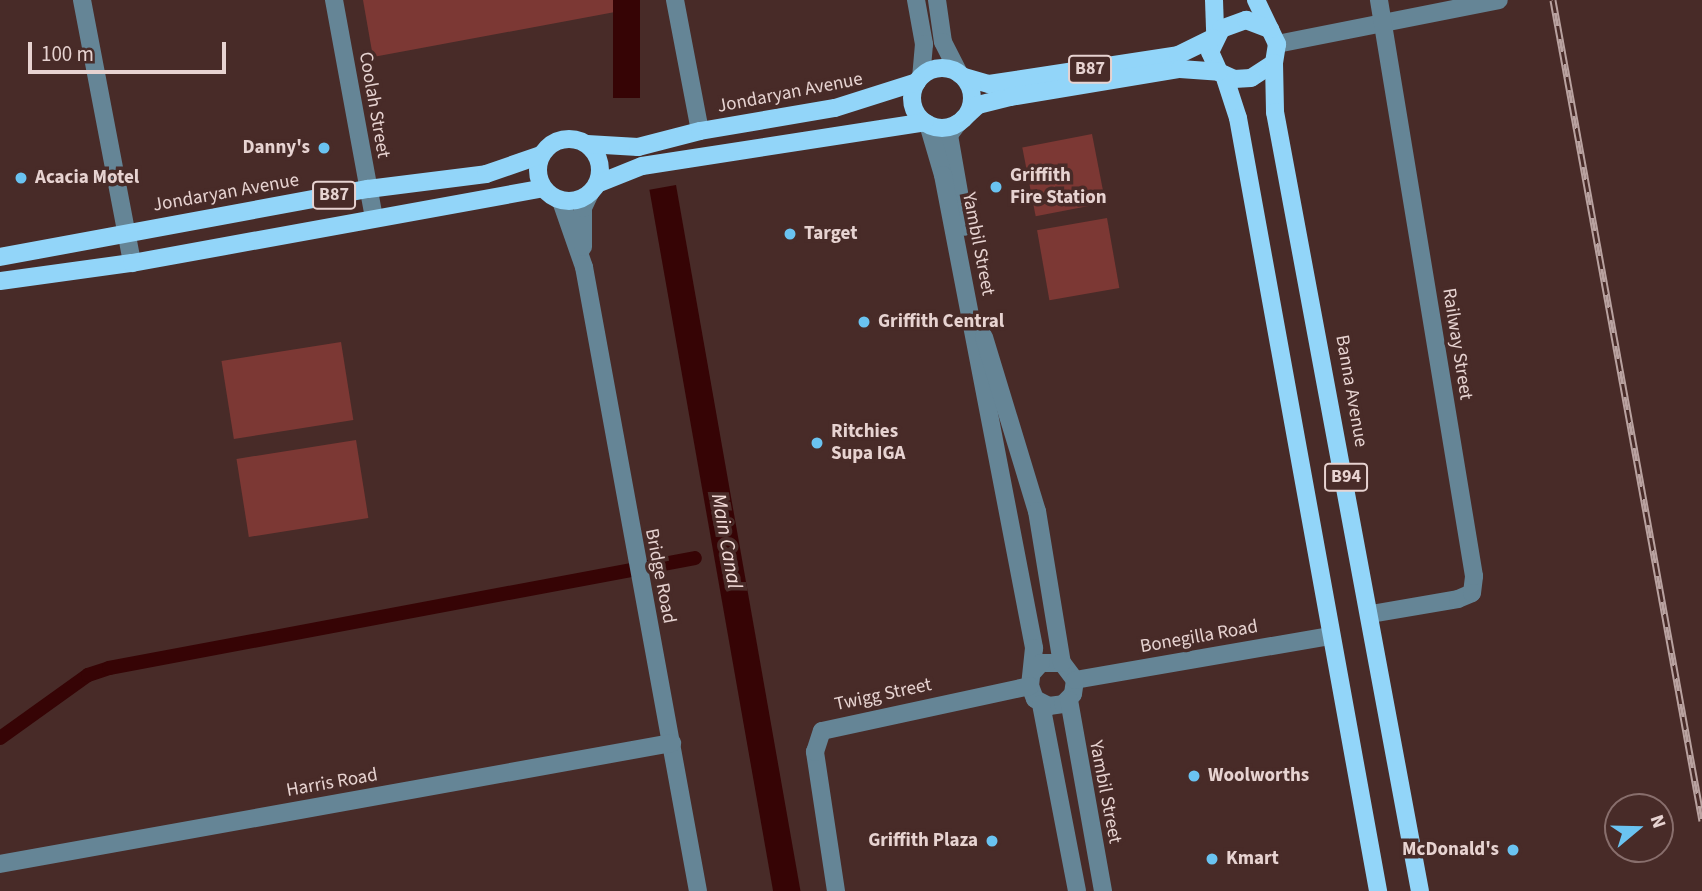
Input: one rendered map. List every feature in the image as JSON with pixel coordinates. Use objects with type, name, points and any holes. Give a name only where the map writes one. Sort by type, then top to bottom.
[{"type":"main road","points":[[1214,0],[1214,36],[1210,52],[1222,74]]},
{"type":"main road","points":[[1256,0],[1274,37],[1274,63]]},
{"type":"main road","name":"B87","points":[[919,79],[940,68],[989,84],[1178,55],[1214,36],[1227,25],[1246,20],[1274,37]]},
{"type":"main road","name":"B87","points":[[561,201],[642,166],[927,123],[940,128],[960,121],[978,105],[1010,97],[1180,69],[1251,78],[1274,63]]},
{"type":"main road","name":"Banna Avenue","points":[[1274,63],[1275,112],[1371,614],[1420,891]]},
{"type":"main road","name":"B94","points":[[1222,74],[1238,118],[1329,636],[1378,891]]},
{"type":"main road","points":[[960,121],[972,95],[962,75]]},
{"type":"main road","name":"Jondaryan Avenue","points":[[587,144],[638,147],[700,131],[835,108],[919,79]]},
{"type":"main road","points":[[919,79],[914,107],[927,123]]},
{"type":"main road","name":"B87","points":[[541,155],[567,138],[587,144]]},
{"type":"main road","points":[[587,144],[600,167],[594,188]]},
{"type":"main road","name":"Jondaryan Avenue","points":[[0,257],[368,189],[486,174],[541,155]]},
{"type":"main road","points":[[541,155],[537,172],[543,188],[561,201]]},
{"type":"main road","name":"B87","points":[[0,281],[132,263],[543,188]]},
{"type":"street","points":[[82,0],[132,263]]},
{"type":"street","name":"Coolah Street","points":[[334,0],[374,218]]},
{"type":"street","points":[[675,0],[700,131]]},
{"type":"street","points":[[916,0],[924,44],[919,79]]},
{"type":"street","points":[[937,0],[943,41],[962,75]]},
{"type":"street","name":"Railway Street","points":[[1371,614],[1458,599],[1472,593],[1474,576],[1379,0]]},
{"type":"street","points":[[1274,37],[1383,23],[1499,0]]},
{"type":"street","name":"Yambil Street","points":[[960,121],[949,135],[950,155],[986,345],[996,370],[1037,512],[1062,663]]},
{"type":"street","name":"Yambil Street","points":[[927,123],[998,456],[1034,648],[1031,680]]},
{"type":"street","name":"Bridge Road","points":[[594,188],[583,208],[584,267],[639,582],[672,743],[696,889]]},
{"type":"street","name":"Bridge Road","points":[[561,201],[584,267]]},
{"type":"street","name":"Yambil Street","points":[[996,370],[1010,444],[998,456]]},
{"type":"street","name":"Bonegilla Road","points":[[1075,680],[1329,636]]},
{"type":"street","points":[[1041,704],[1056,707],[1069,700],[1075,680],[1062,663],[1041,663],[1031,680],[1041,704],[1077,891]]},
{"type":"street","name":"Twigg Street","points":[[836,891],[816,752],[822,731],[1031,680]]},
{"type":"street","name":"Yambil Street","points":[[1069,700],[1103,891]]},
{"type":"street","name":"Harris Road","points":[[0,864],[672,743]]},
{"type":"shaded area","points":[[363,0],[613,0],[615,12],[373,57]]},
{"type":"shaded area","points":[[1092,134],[1105,203],[1036,216],[1022,148]]},
{"type":"shaded area","points":[[1107,218],[1119,288],[1049,300],[1037,230]]},
{"type":"shaded area","points":[[341,342],[353,420],[234,439],[221,361]]},
{"type":"shaded area","points":[[356,440],[368,518],[249,537],[236,459]]},
{"type":"water","points":[[613,0],[640,0],[640,98],[613,98]]},
{"type":"water","name":"Main Canal","points":[[676,185],[800,891],[773,891],[649,190]]},
{"type":"waterway","points":[[0,738],[88,675],[109,668],[695,558]]},
{"type":"railway","points":[[1553,0],[1702,821]]},
{"type":"place","name":"Danny's","points":[[324,148]]},
{"type":"place","name":"Acacia Motel","points":[[21,178]]},
{"type":"place","name":"Griffith Fire Station","points":[[996,187]]},
{"type":"place","name":"Target","points":[[790,234]]},
{"type":"place","name":"Griffith Central","points":[[864,322]]},
{"type":"place","name":"Ritchies Supa IGA","points":[[817,443]]},
{"type":"place","name":"Woolworths","points":[[1194,776]]},
{"type":"place","name":"Griffith Plaza","points":[[992,841]]},
{"type":"place","name":"McDonald's","points":[[1513,850]]},
{"type":"place","name":"Kmart","points":[[1212,859]]}]
